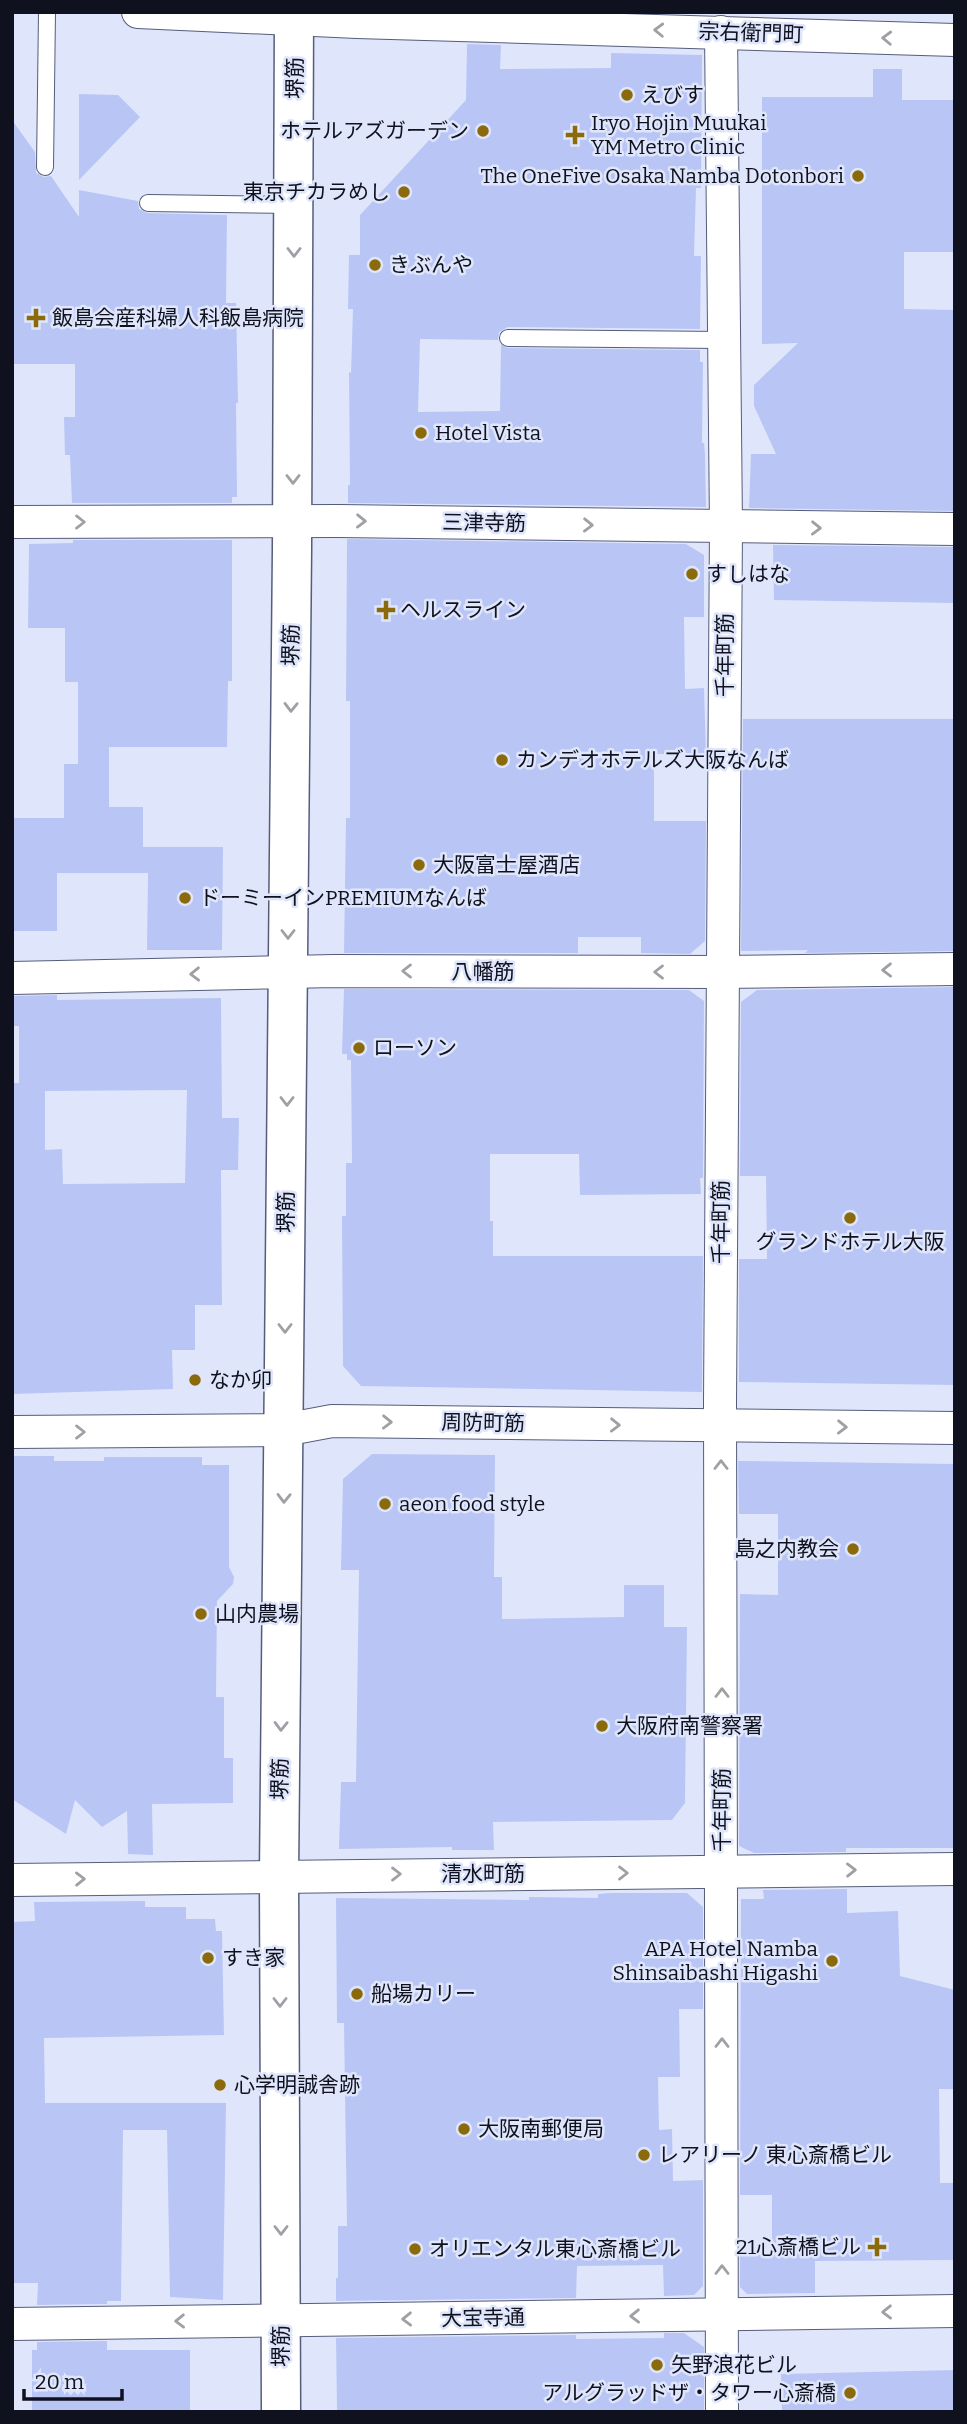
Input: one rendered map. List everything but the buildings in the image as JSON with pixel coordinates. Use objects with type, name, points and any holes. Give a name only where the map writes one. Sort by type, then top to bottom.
[{"type":"main road","name":"堺筋","points":[[281,2412],[279,1875],[294,15]]},
{"type":"street","name":"宗右衛門町","points":[[138,12],[294,15],[358,22],[955,40]]},
{"type":"street","name":"千年町筋","points":[[721,32],[722,340],[726,526],[720,1426],[722,1872],[731,2172],[722,2315],[722,2412]]},
{"type":"street","name":"三津寺筋","points":[[12,522],[292,522],[955,530]]},
{"type":"street","name":"八幡筋","points":[[12,978],[288,972],[955,969]]},
{"type":"street","name":"周防町筋","points":[[12,1432],[284,1430],[332,1421],[955,1429]]},
{"type":"street","name":"清水町筋","points":[[12,1880],[955,1868]]},
{"type":"street","name":"大宝寺通","points":[[12,2324],[955,2311]]},
{"type":"lane","points":[[45,167],[47,12]]},
{"type":"lane","points":[[148,203],[294,205]]},
{"type":"lane","points":[[508,338],[722,340]]},
{"type":"place","name":"えびす","points":[[627,95]]},
{"type":"place","name":"ホテルアズガーデン","points":[[483,131]]},
{"type":"place","name":"Iryo Hojin Muukai YM Metro Clinic","points":[[575,135]]},
{"type":"place","name":"The OneFive Osaka Namba Dotonbori","points":[[858,176]]},
{"type":"place","name":"東京チカラめし","points":[[404,192]]},
{"type":"place","name":"きぶんや","points":[[375,265]]},
{"type":"place","name":"飯島会産科婦人科飯島病院","points":[[36,318]]},
{"type":"place","name":"Hotel Vista","points":[[421,433]]},
{"type":"place","name":"すしはな","points":[[692,574]]},
{"type":"place","name":"ヘルスライン","points":[[386,610]]},
{"type":"place","name":"カンデオホテルズ大阪なんば","points":[[502,760]]},
{"type":"place","name":"大阪富士屋酒店","points":[[419,865]]},
{"type":"place","name":"ドーミーインPREMIUMなんば","points":[[185,898]]},
{"type":"place","name":"ローソン","points":[[359,1048]]},
{"type":"place","name":"グランドホテル大阪","points":[[850,1218]]},
{"type":"place","name":"なか卯","points":[[195,1380]]},
{"type":"place","name":"aeon food style","points":[[385,1504]]},
{"type":"place","name":"島之内教会","points":[[853,1549]]},
{"type":"place","name":"山内農場","points":[[201,1614]]},
{"type":"place","name":"大阪府南警察署","points":[[602,1726]]},
{"type":"place","name":"すき家","points":[[208,1958]]},
{"type":"place","name":"APA Hotel Namba Shinsaibashi Higashi","points":[[832,1961]]},
{"type":"place","name":"船場カリー","points":[[357,1994]]},
{"type":"place","name":"心学明誠舎跡","points":[[220,2085]]},
{"type":"place","name":"大阪南郵便局","points":[[464,2129]]},
{"type":"place","name":"レアリーノ 東心斎橋ビル","points":[[644,2155]]},
{"type":"place","name":"21心斎橋ビル","points":[[877,2247]]},
{"type":"place","name":"オリエンタル東心斎橋ビル","points":[[415,2249]]},
{"type":"place","name":"矢野浪花ビル","points":[[657,2365]]},
{"type":"place","name":"アルグラッドザ・タワー心斎橋","points":[[850,2393]]}]
